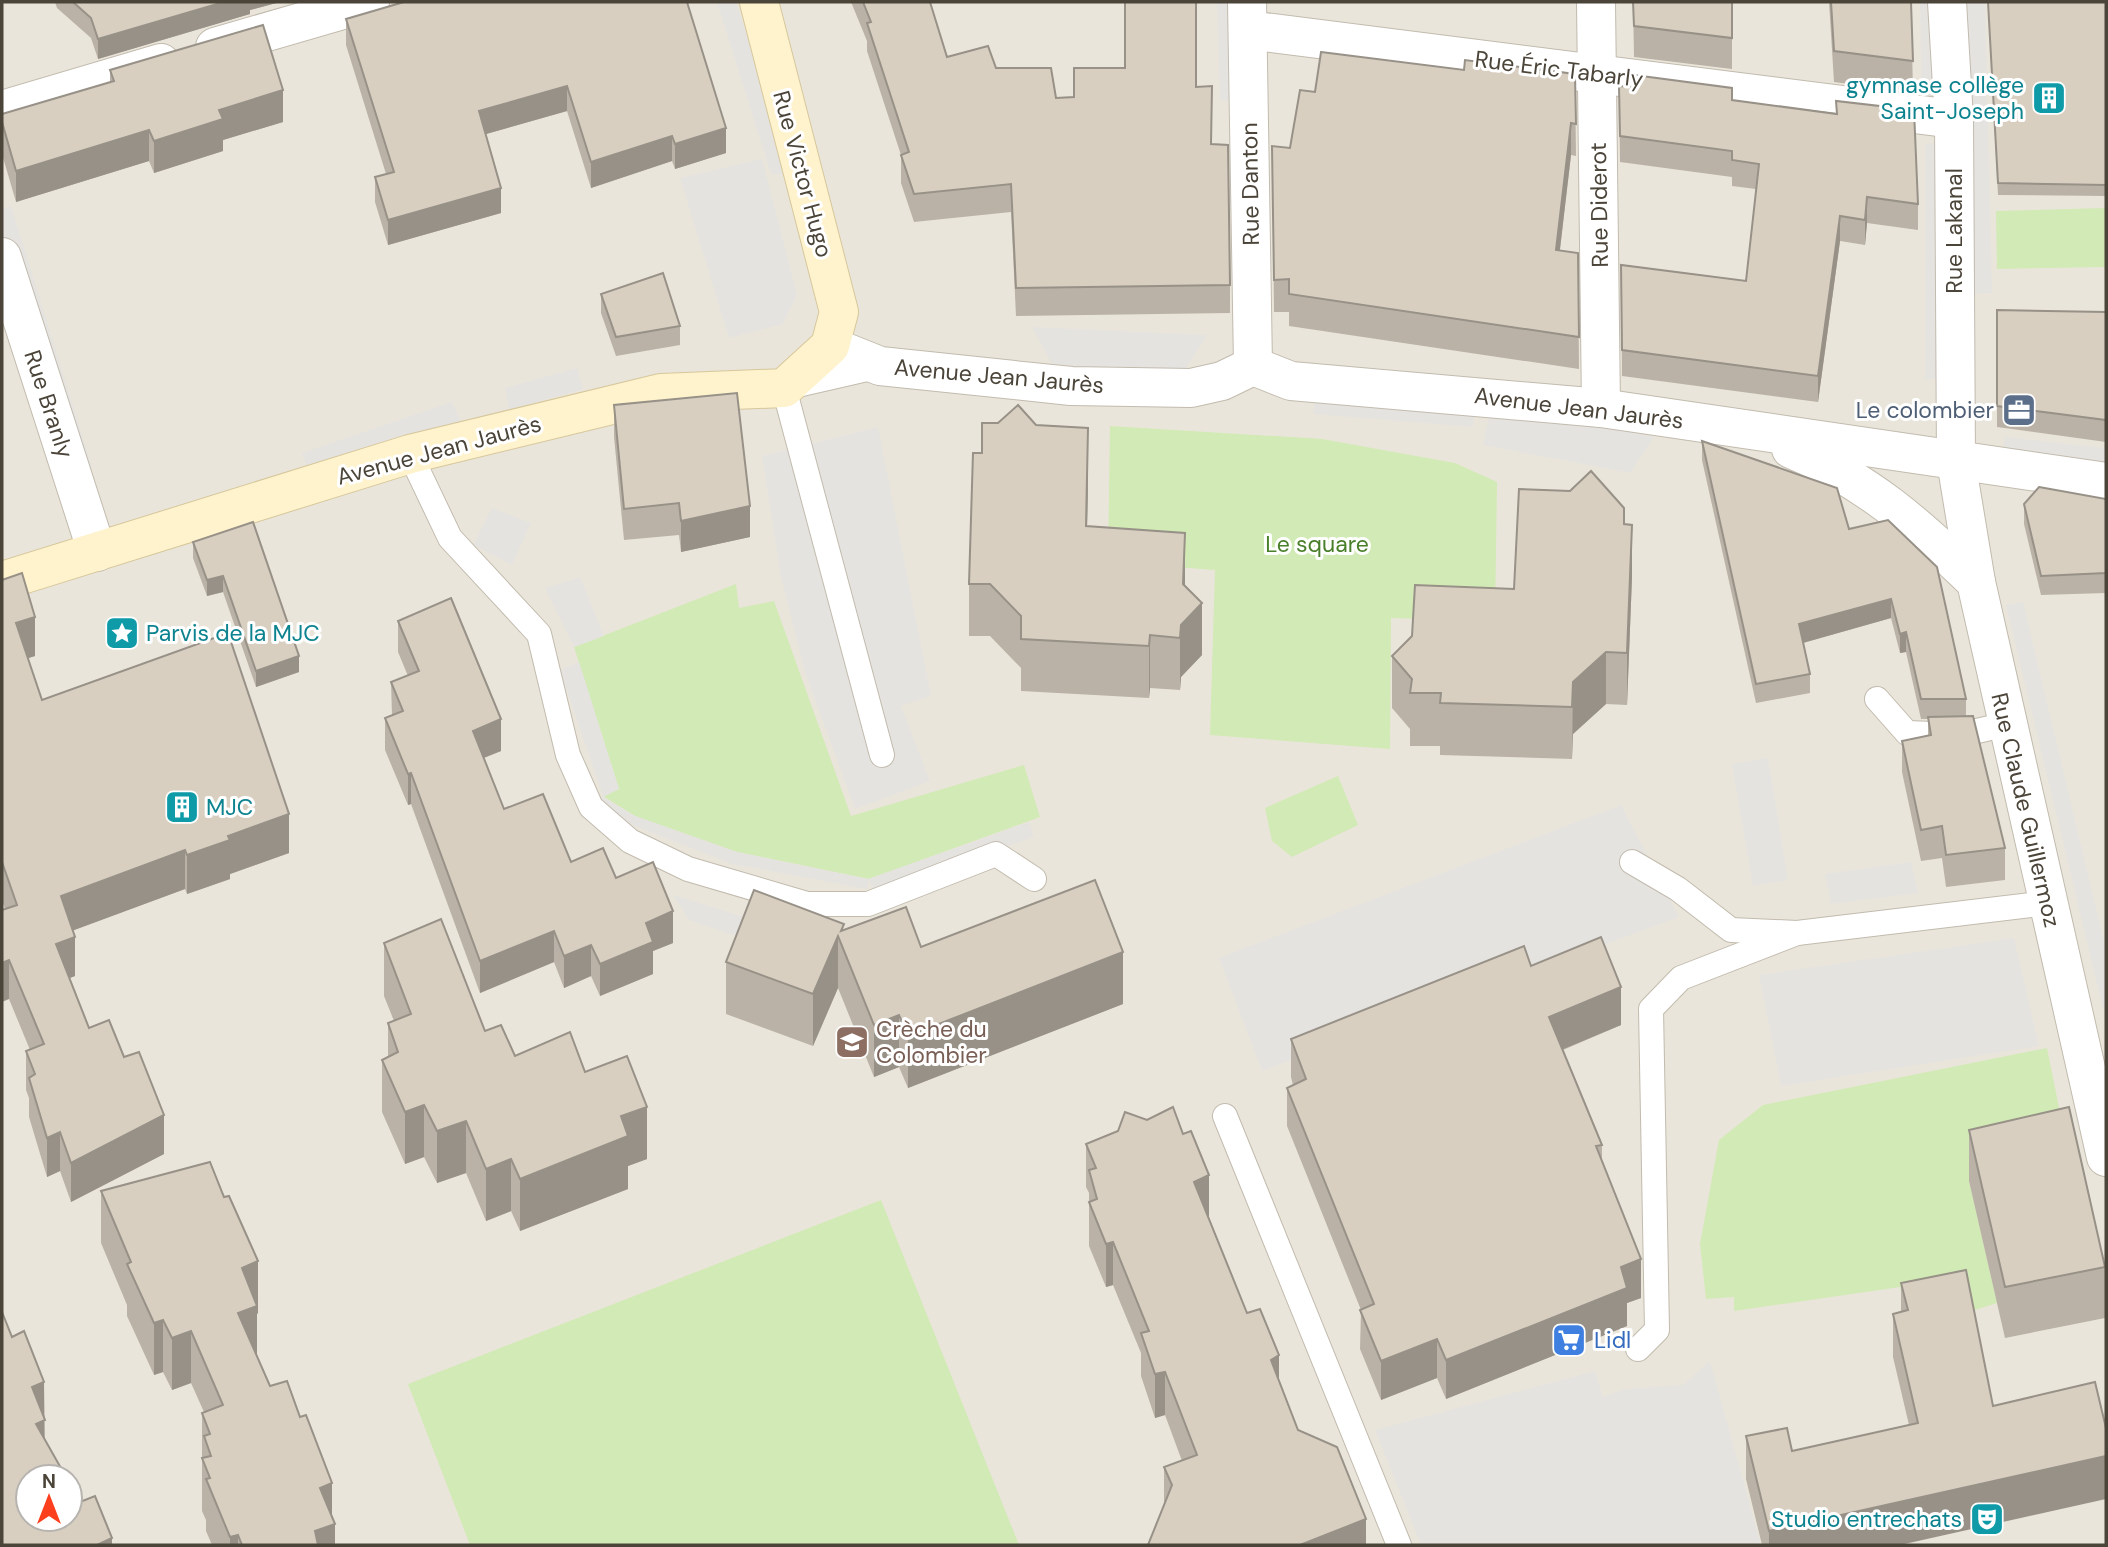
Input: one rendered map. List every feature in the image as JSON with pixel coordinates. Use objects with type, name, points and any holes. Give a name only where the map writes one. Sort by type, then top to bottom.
[{"type":"main road","name":"Rue Victor Hugo","points":[[758,2],[839,312],[830,346]]},
{"type":"main road","points":[[784,388],[830,346]]},
{"type":"main road","name":"Avenue Jean Jaurès","points":[[2,581],[410,454],[661,393],[784,388]]},
{"type":"street","points":[[2,110],[370,2]]},
{"type":"street","name":"Rue Diderot","points":[[1596,2],[1601,408]]},
{"type":"street","name":"Rue Lakanal","points":[[1947,2],[1954,119],[1956,461]]},
{"type":"street","name":"Rue Éric Tabarly","points":[[1247,16],[1597,74],[1954,119]]},
{"type":"street","name":"Rue Danton","points":[[1247,16],[1253,366]]},
{"type":"street","name":"Rue Branly","points":[[2,257],[97,552]]},
{"type":"street","name":"Avenue Jean Jaurès","points":[[830,346],[880,366],[1071,386],[1191,388],[1222,380],[1253,366],[1299,382],[1601,408],[2106,482]]},
{"type":"street","name":"Avenue Jean Jaurès","points":[[1741,429],[1822,461],[1874,491],[1927,534],[1976,582]]},
{"type":"street","name":"Rue Claude Guillermoz","points":[[1956,461],[1976,582],[2106,1157]]},
{"type":"lane","points":[[880,366],[784,388],[882,755]]},
{"type":"lane","points":[[410,454],[450,538],[539,634],[568,755],[592,807],[630,841],[688,869],[807,904],[868,904],[996,854],[1034,879]]},
{"type":"lane","points":[[1877,699],[1908,733],[1960,735],[2007,724]]},
{"type":"lane","points":[[1632,862],[1678,889],[1731,930],[1797,933],[2047,902]]},
{"type":"lane","points":[[1638,1349],[1657,1330],[1651,1009],[1681,978],[1797,933]]},
{"type":"lane","points":[[1225,1116],[1399,1545]]},
{"type":"shaded area","points":[[2,2],[2106,2],[2106,1545],[2,1545]]},
{"type":"shaded area","points":[[717,2],[736,2],[791,174],[771,174]]},
{"type":"shaded area","points":[[1217,2],[1235,2],[1236,100],[1220,101]]},
{"type":"shaded area","points":[[1920,2],[1937,2],[1941,106],[1922,106]]},
{"type":"shaded area","points":[[1958,2],[1985,2],[1992,293],[1964,294]]},
{"type":"shaded area","points":[[1941,142],[1945,379],[1925,379],[1925,144]]},
{"type":"shaded area","points":[[762,159],[797,295],[783,324],[729,338],[680,178]]},
{"type":"shaded area","points":[[11,206],[92,467],[74,473],[2,251],[2,209]]},
{"type":"shaded area","points":[[1032,327],[1207,335],[1183,373],[1052,364]]},
{"type":"shaded area","points":[[577,368],[583,389],[509,410],[505,388]]},
{"type":"shaded area","points":[[1316,390],[1475,402],[1473,427],[1313,414]]},
{"type":"shaded area","points":[[452,402],[461,423],[308,470],[302,453]]},
{"type":"shaded area","points":[[1492,403],[1654,437],[1630,473],[1483,445]]},
{"type":"shaded area","points":[[878,427],[931,696],[901,706],[930,781],[855,809],[805,672],[781,577],[762,456]]},
{"type":"shaded area","points":[[2005,437],[2106,448],[2106,476],[2001,463]]},
{"type":"shaded area","points":[[492,508],[531,523],[512,565],[473,545]]},
{"type":"shaded area","points":[[580,577],[604,636],[574,647],[545,588]]},
{"type":"shaded area","points":[[2023,602],[2106,950],[2106,1021],[2006,605]]},
{"type":"shaded area","points":[[579,662],[619,789],[603,797],[635,816],[737,852],[868,879],[1029,822],[1034,837],[874,893],[869,880],[867,889],[732,864],[630,824],[596,807],[603,796],[560,670]]},
{"type":"shaded area","points":[[1768,758],[1788,880],[1753,886],[1732,764]]},
{"type":"shaded area","points":[[1621,805],[1679,917],[1262,1071],[1219,958]]},
{"type":"shaded area","points":[[1911,862],[1918,893],[1831,904],[1825,874]]},
{"type":"shaded area","points":[[673,895],[821,941],[813,962],[689,920]]},
{"type":"shaded area","points":[[2014,938],[2039,1046],[1781,1086],[1759,975]]},
{"type":"shaded area","points":[[1710,1361],[1761,1545],[1421,1545],[1375,1430],[1595,1371],[1603,1397],[1625,1389],[1683,1385]]},
{"type":"green space","points":[[2106,208],[2106,267],[1997,269],[1996,211]]},
{"type":"green space","name":"Le square","points":[[1110,426],[1322,439],[1455,463],[1497,482],[1495,621],[1391,618],[1390,749],[1210,735],[1215,570],[1108,562]]},
{"type":"green space","points":[[736,584],[739,608],[774,601],[851,816],[1024,765],[1040,817],[869,879],[737,852],[635,816],[603,796],[619,789],[574,647]]},
{"type":"green space","points":[[1338,776],[1358,825],[1292,857],[1272,841],[1265,808]]},
{"type":"green space","points":[[2047,1048],[2066,1142],[1969,1181],[1997,1303],[1956,1316],[1907,1325],[1900,1287],[1734,1311],[1734,1297],[1706,1299],[1700,1244],[1719,1140],[1763,1105]]},
{"type":"green space","points":[[881,1200],[1019,1545],[470,1545],[408,1384]]},
{"type":"building","points":[[73,2],[224,2],[98,39],[91,18]]},
{"type":"building","points":[[404,2],[687,2],[726,128],[675,144],[672,136],[591,162],[567,86],[479,111],[501,188],[388,220],[375,177],[394,172],[346,19]]},
{"type":"building","points":[[863,2],[930,2],[947,57],[988,46],[996,68],[1051,68],[1056,98],[1074,97],[1074,68],[1125,68],[1125,2],[1196,2],[1196,87],[1212,86],[1211,144],[1228,145],[1230,285],[1016,288],[1011,184],[914,194],[901,155],[909,152],[867,23],[871,22]]},
{"type":"building","points":[[1633,2],[1732,2],[1732,38],[1634,26]]},
{"type":"building","points":[[1831,2],[1911,2],[1913,61],[1834,51]]},
{"type":"building","name":"gymnase collège Saint-Joseph","points":[[1988,2],[2106,2],[2106,185],[1998,183]]},
{"type":"building","points":[[263,25],[283,90],[219,110],[223,119],[154,141],[149,130],[16,171],[2,114],[114,81],[110,70]]},
{"type":"building","points":[[1321,52],[1464,70],[1465,60],[1575,74],[1576,124],[1571,123],[1556,250],[1578,253],[1579,337],[1289,294],[1289,279],[1274,280],[1272,146],[1290,148],[1300,90],[1315,92]]},
{"type":"building","points":[[1634,75],[1732,88],[1732,100],[1837,114],[1836,101],[1914,110],[1918,204],[1867,197],[1865,220],[1840,216],[1818,376],[1622,350],[1621,265],[1746,281],[1759,164],[1732,160],[1732,151],[1620,136],[1619,86],[1634,87]]},
{"type":"building","points":[[663,273],[680,326],[616,337],[601,294]]},
{"type":"building","points":[[1997,310],[2106,312],[2106,420],[1997,406]]},
{"type":"building","points":[[737,393],[750,506],[681,521],[679,503],[624,509],[614,405]]},
{"type":"building","points":[[1018,405],[1036,425],[1088,428],[1086,526],[1185,533],[1183,584],[1202,603],[1181,625],[1180,638],[1150,635],[1149,646],[1021,639],[1021,616],[990,584],[969,584],[973,453],[982,453],[982,423],[998,423]]},
{"type":"building","points":[[1702,441],[1837,488],[1849,529],[1888,520],[1937,567],[1966,699],[1921,699],[1906,632],[1900,634],[1891,599],[1799,624],[1810,674],[1756,684]]},
{"type":"building","points":[[1591,471],[1624,508],[1624,524],[1632,525],[1627,653],[1606,652],[1573,682],[1572,707],[1440,703],[1441,693],[1410,693],[1412,679],[1392,656],[1412,636],[1415,585],[1514,589],[1519,489],[1570,491]]},
{"type":"building","points":[[2039,487],[2106,499],[2106,573],[2041,576],[2024,504]]},
{"type":"building","points":[[253,522],[299,656],[256,671],[223,576],[207,580],[193,542]]},
{"type":"building","points":[[22,573],[35,617],[16,623],[42,700],[228,633],[289,814],[228,836],[230,840],[187,855],[185,850],[61,896],[75,937],[56,944],[89,1028],[109,1020],[124,1057],[139,1052],[164,1115],[71,1163],[60,1132],[47,1138],[29,1078],[35,1074],[26,1051],[44,1044],[9,960],[2,963],[2,910],[17,905],[2,862],[2,580]]},
{"type":"building","points":[[451,598],[501,719],[473,731],[504,809],[543,794],[571,862],[603,848],[616,878],[653,862],[673,911],[646,923],[653,942],[600,964],[591,945],[564,956],[554,931],[480,961],[411,773],[408,774],[385,718],[403,711],[391,682],[419,671],[398,621]]},
{"type":"building","points":[[1973,716],[2005,848],[1946,855],[1942,826],[1921,830],[1902,741],[1931,735],[1928,717]]},
{"type":"building","points":[[1095,880],[1123,952],[908,1036],[899,1015],[874,1025],[838,936],[813,994],[726,962],[754,890],[844,924],[841,931],[906,907],[921,947]]},
{"type":"building","points":[[441,919],[485,1031],[501,1025],[515,1056],[570,1032],[585,1072],[627,1056],[647,1107],[621,1116],[628,1136],[520,1179],[511,1159],[486,1169],[466,1121],[437,1131],[424,1105],[405,1112],[382,1060],[398,1052],[388,1023],[411,1014],[384,943]]},
{"type":"building","points":[[1601,937],[1621,987],[1549,1017],[1602,1145],[1596,1146],[1641,1259],[1621,1267],[1627,1288],[1446,1360],[1437,1339],[1381,1361],[1360,1310],[1374,1304],[1287,1088],[1306,1079],[1291,1039],[1524,946],[1531,966]]},
{"type":"building","points":[[1173,1107],[1183,1134],[1191,1131],[1209,1175],[1194,1182],[1247,1313],[1260,1309],[1279,1355],[1271,1360],[1298,1430],[1337,1447],[1366,1519],[1300,1545],[1148,1545],[1172,1485],[1164,1467],[1197,1455],[1165,1372],[1155,1374],[1141,1333],[1149,1331],[1113,1242],[1106,1244],[1089,1202],[1097,1199],[1089,1170],[1096,1168],[1086,1144],[1118,1131],[1125,1112],[1147,1120]]},
{"type":"building","points":[[2069,1107],[2105,1267],[2005,1287],[1969,1130]]},
{"type":"building","points":[[210,1162],[224,1197],[229,1196],[258,1261],[242,1268],[257,1306],[238,1313],[270,1386],[287,1381],[300,1417],[306,1415],[332,1483],[320,1488],[335,1524],[315,1531],[318,1545],[242,1545],[238,1535],[230,1537],[206,1479],[210,1478],[202,1458],[211,1456],[204,1436],[210,1434],[202,1413],[223,1405],[191,1331],[172,1338],[163,1320],[154,1323],[127,1264],[131,1262],[101,1191]]},
{"type":"building","points":[[1966,1270],[1993,1406],[2095,1382],[2106,1428],[2106,1456],[1769,1531],[1746,1436],[1787,1428],[1792,1451],[1918,1423],[1893,1314],[1908,1310],[1901,1283]]},
{"type":"building","points":[[2,1312],[12,1337],[24,1331],[44,1382],[32,1387],[45,1420],[36,1424],[58,1463],[14,1463],[14,1533],[84,1533],[84,1500],[95,1496],[112,1538],[97,1545],[2,1545]]},
{"type":"place","name":"gymnase collège Saint-Joseph","points":[[2049,98]]},
{"type":"place","name":"Le colombier","points":[[2019,410]]},
{"type":"place","name":"Parvis de la MJC","points":[[122,633]]},
{"type":"place","name":"MJC","points":[[182,807]]},
{"type":"place","name":"Crèche du Colombier","points":[[852,1042]]},
{"type":"place","name":"Lidl","points":[[1569,1340]]},
{"type":"place","name":"Studio entrechats","points":[[1987,1519]]}]
